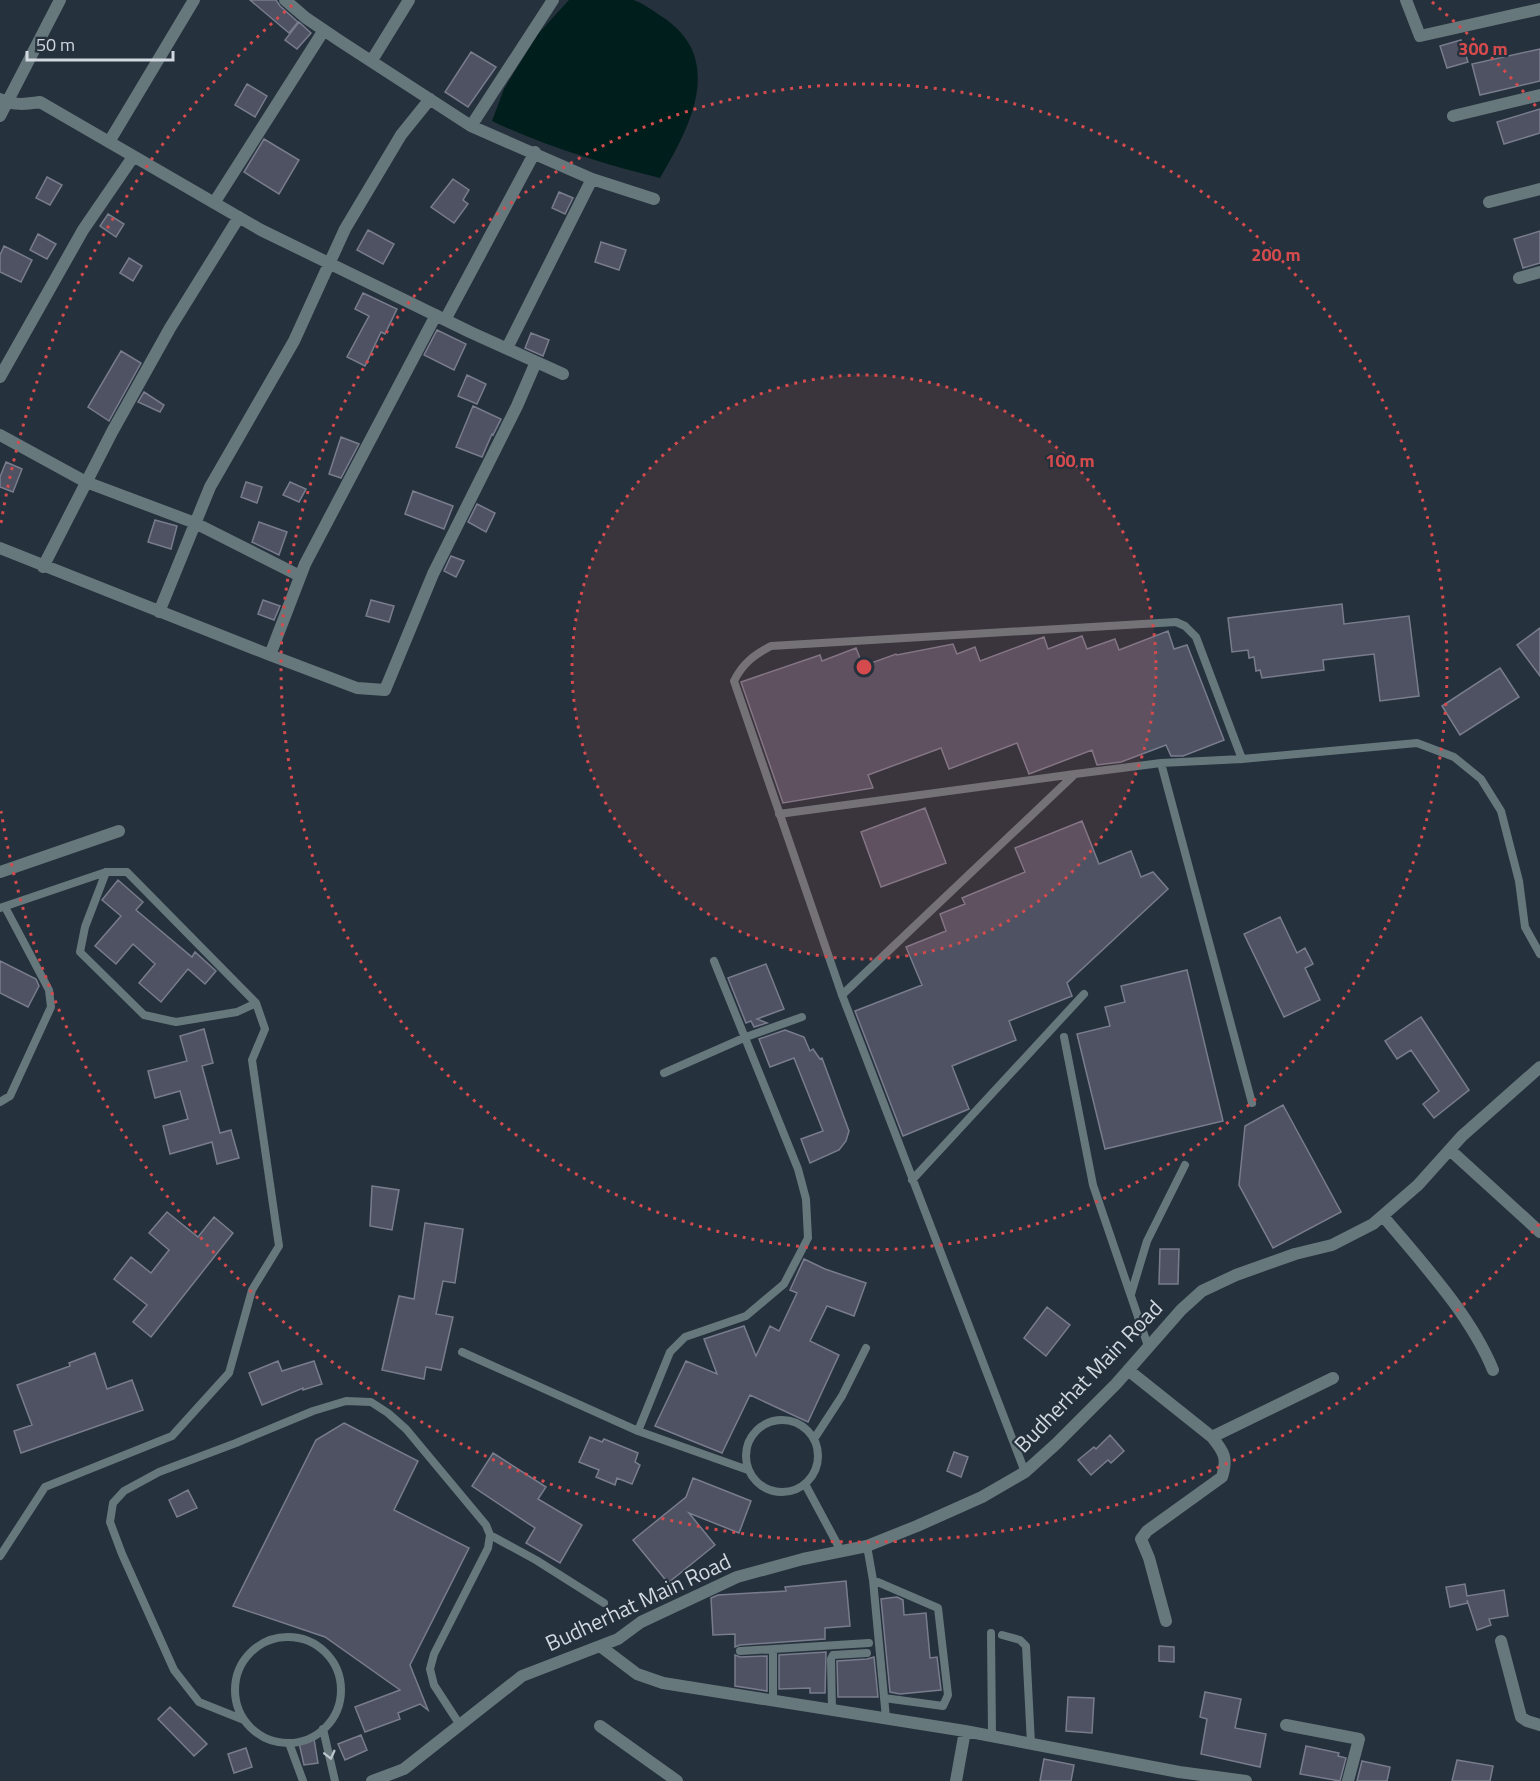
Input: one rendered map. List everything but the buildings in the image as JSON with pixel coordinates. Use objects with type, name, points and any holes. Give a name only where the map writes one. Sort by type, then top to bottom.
[{"type":"street","points":[[0,116],[3,101],[60,0]]},
{"type":"street","points":[[109,142],[194,0]]},
{"type":"street","points":[[285,0],[324,30],[471,126],[535,152],[592,179],[654,199]]},
{"type":"street","points":[[372,60],[409,0]]},
{"type":"street","points":[[471,126],[553,0]]},
{"type":"street","points":[[1406,0],[1420,36],[1540,9]]},
{"type":"street","points":[[214,202],[324,30]]},
{"type":"street","points":[[1453,116],[1540,95]]},
{"type":"street","points":[[159,612],[210,487],[294,341],[345,229],[401,135],[430,99]]},
{"type":"street","points":[[3,101],[23,104],[40,102],[238,217],[329,264],[563,374]]},
{"type":"street","points":[[270,655],[300,576],[440,317],[535,152]]},
{"type":"street","points":[[0,376],[83,230],[133,157]]},
{"type":"street","points":[[507,348],[592,179]]},
{"type":"street","points":[[1489,202],[1540,189]]},
{"type":"street","points":[[43,567],[112,432],[170,328],[238,217]]},
{"type":"street","points":[[1519,278],[1540,272]]},
{"type":"street","points":[[0,548],[43,567],[357,688],[385,690],[433,574],[517,406],[536,362]]},
{"type":"street","points":[[0,435],[86,482],[195,524],[300,576]]},
{"type":"street","points":[[0,873],[119,831]]},
{"type":"street","name":"Budherhat Main Road","points":[[372,1781],[404,1769],[522,1676],[618,1639],[641,1622],[737,1577],[867,1546],[982,1497],[1025,1472],[1056,1444],[1202,1291],[1295,1254],[1332,1245],[1373,1224],[1418,1185],[1462,1136],[1540,1067]]},
{"type":"street","points":[[1450,1150],[1540,1232]]},
{"type":"street","points":[[1383,1216],[1464,1319],[1484,1348],[1493,1370]]},
{"type":"street","points":[[1128,1370],[1212,1437],[1223,1450],[1226,1464],[1221,1478],[1147,1531],[1141,1539],[1149,1558],[1167,1621]]},
{"type":"street","points":[[1212,1437],[1333,1378]]},
{"type":"street","points":[[1501,1641],[1521,1717],[1540,1725]]},
{"type":"street","points":[[600,1646],[637,1674],[663,1683],[965,1731],[1191,1777],[1246,1781]]},
{"type":"street","points":[[1286,1725],[1359,1739],[1348,1781]]},
{"type":"street","points":[[600,1726],[677,1781]]},
{"type":"street","points":[[957,1781],[965,1731]]},
{"type":"lane","points":[[1025,1472],[842,995],[734,681],[750,657],[771,646],[1176,622],[1185,626],[1196,637],[1242,759]]},
{"type":"lane","points":[[779,814],[1161,763],[1242,759],[1417,743],[1454,757],[1481,779],[1501,811],[1519,880],[1525,927],[1540,954]]},
{"type":"lane","points":[[1161,763],[1252,1103]]},
{"type":"lane","points":[[842,995],[1075,774]]},
{"type":"lane","points":[[106,872],[85,927],[80,952],[144,1015],[176,1022],[237,1011],[256,1003]]},
{"type":"lane","points":[[0,1102],[10,1096],[51,1007],[49,990],[2,908],[106,872],[127,872],[256,1003],[265,1029],[252,1060],[279,1246],[252,1290],[229,1373],[172,1436],[45,1486],[0,1556]]},
{"type":"lane","points":[[638,1431],[670,1352],[685,1337],[746,1316],[784,1284],[808,1238],[806,1199],[798,1169],[714,961]]},
{"type":"lane","points":[[912,1180],[1084,994]]},
{"type":"lane","points":[[664,1072],[746,1037],[802,1017]]},
{"type":"lane","points":[[1064,1037],[1093,1185],[1148,1346]]},
{"type":"lane","points":[[1131,1295],[1147,1241],[1185,1165]]},
{"type":"lane","points":[[814,1439],[842,1396],[866,1348]]},
{"type":"lane","points":[[462,1352],[638,1431],[748,1470]]},
{"type":"lane","points":[[243,1720],[199,1702],[174,1670],[110,1522],[113,1503],[124,1491],[159,1472],[313,1411],[346,1401],[371,1402],[406,1429],[486,1525],[490,1535],[488,1548],[434,1654],[430,1669],[434,1685],[460,1725]]},
{"type":"lane","points":[[778,1420],[796,1422],[814,1439],[818,1450],[818,1463],[806,1484],[795,1490],[773,1492],[763,1487],[748,1470],[747,1446],[752,1435],[761,1426],[778,1420]]},
{"type":"lane","points":[[806,1484],[841,1551]]},
{"type":"lane","points":[[490,1535],[536,1560],[604,1603]]},
{"type":"lane","points":[[867,1546],[873,1581],[886,1719]]},
{"type":"lane","points":[[873,1581],[938,1608],[948,1695],[943,1706],[884,1698]]},
{"type":"lane","points":[[991,1634],[992,1736]]},
{"type":"lane","points":[[1002,1635],[1020,1640],[1026,1646],[1031,1744]]},
{"type":"lane","points":[[279,1637],[296,1638],[313,1643],[327,1654],[336,1669],[341,1686],[339,1704],[332,1720],[323,1729],[305,1740],[289,1743],[272,1741],[256,1733],[243,1720],[236,1704],[234,1686],[238,1669],[248,1654],[262,1643],[279,1637]]},
{"type":"lane","points":[[740,1651],[869,1643]]},
{"type":"lane","points":[[773,1649],[773,1701]]},
{"type":"lane","points":[[832,1710],[831,1659],[833,1655],[867,1653]]},
{"type":"lane","points":[[323,1729],[335,1781]]},
{"type":"lane","points":[[289,1743],[303,1781]]},
{"type":"shaded area","points":[[569,0],[637,1],[661,16],[681,33],[693,52],[698,72],[691,115],[660,178],[574,154],[492,121],[504,89],[538,34]]}]
